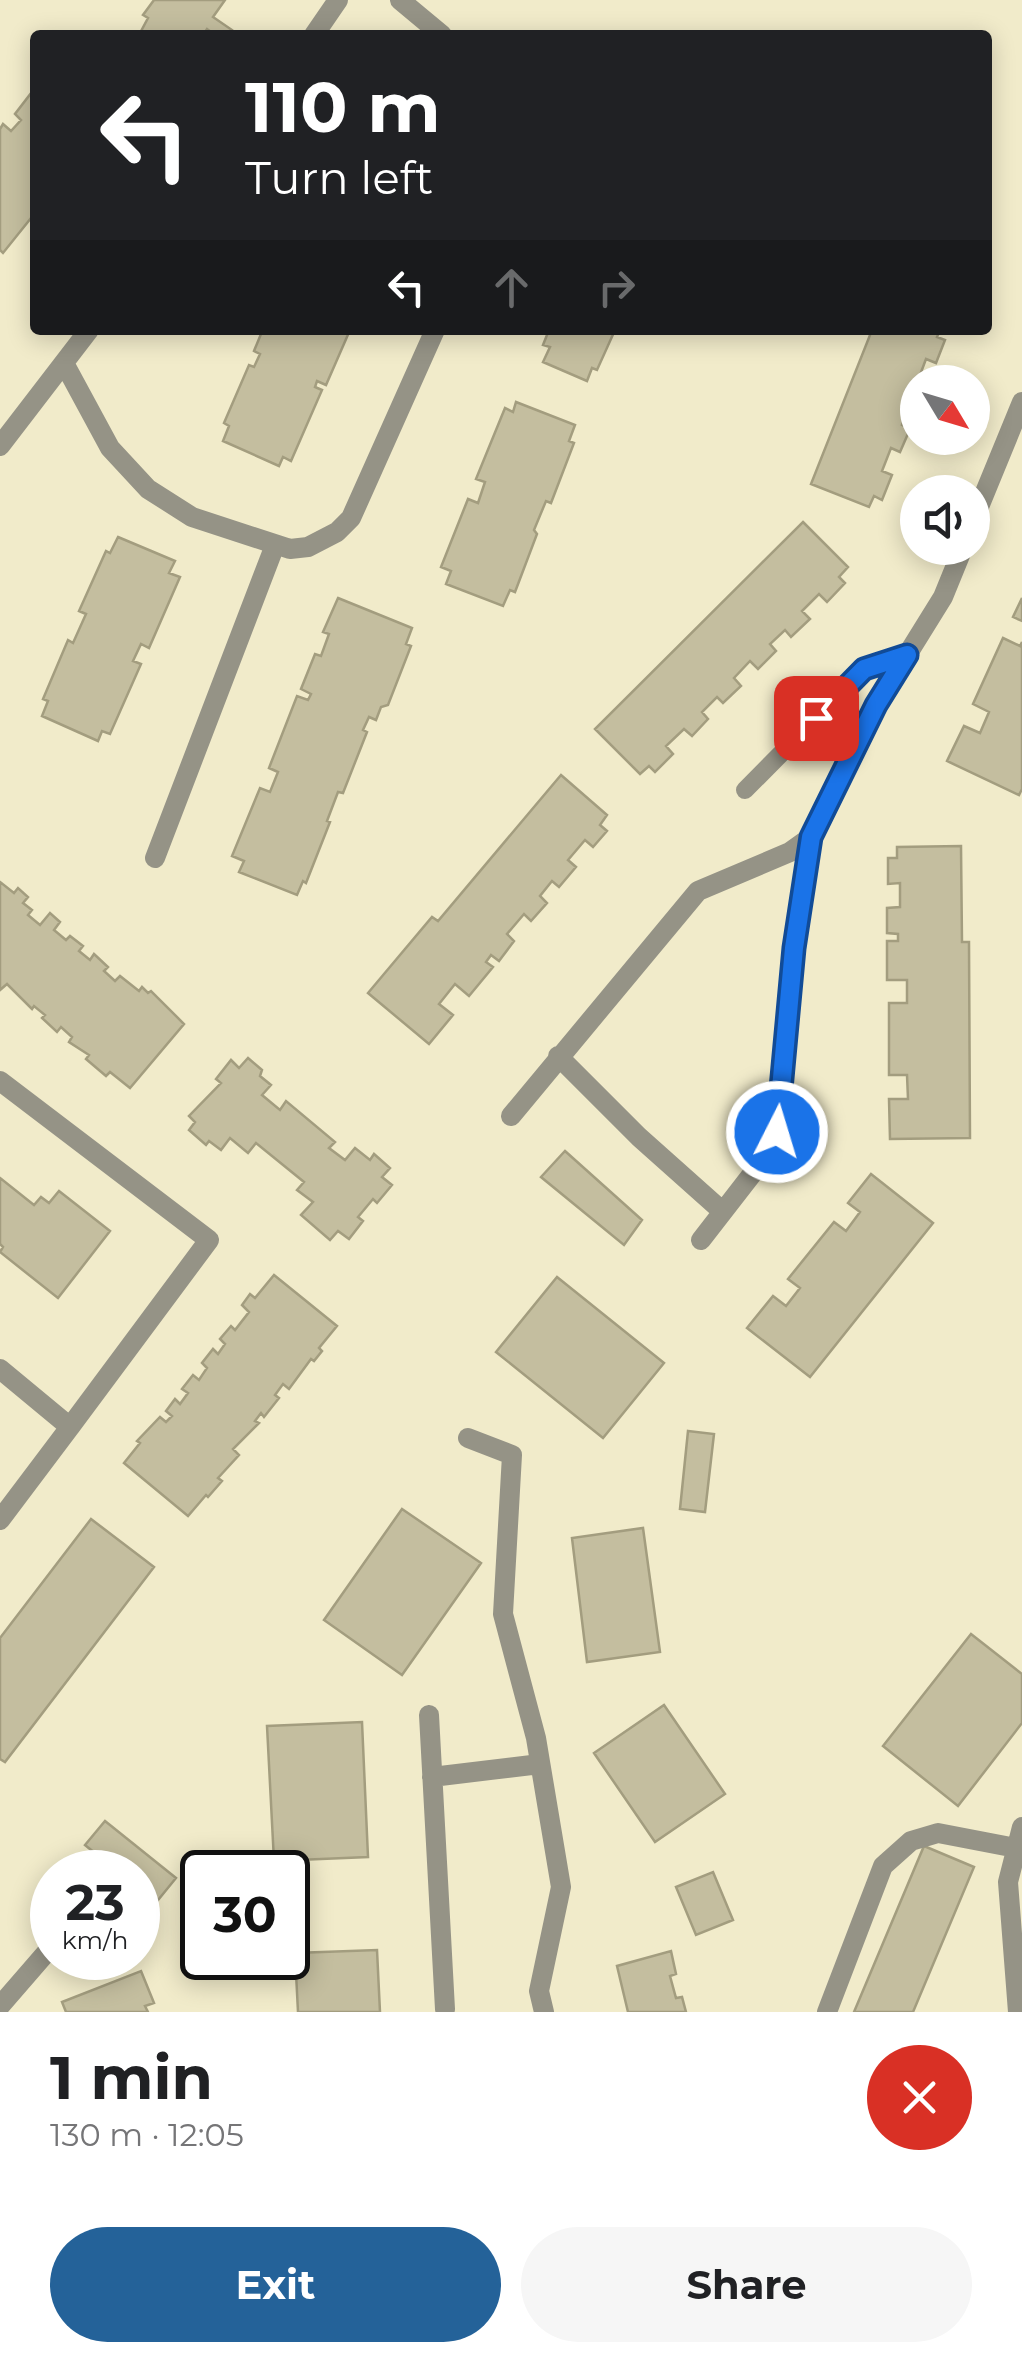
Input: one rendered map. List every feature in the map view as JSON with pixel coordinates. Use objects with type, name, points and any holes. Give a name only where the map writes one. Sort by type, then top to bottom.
[{"type":"street","points":[[317,30],[338,0]]},
{"type":"street","points":[[400,0],[436,30]]},
{"type":"street","points":[[0,446],[85,335]]},
{"type":"street","points":[[64,362],[110,448],[148,490],[192,517],[290,549],[308,546],[338,532],[351,518],[434,335]]},
{"type":"street","points":[[990,480],[1022,402]]},
{"type":"street","points":[[155,858],[275,545]]},
{"type":"street","points":[[701,1240],[766,1156],[777,1132],[794,948],[811,837],[876,705],[943,597],[956,565]]},
{"type":"street","points":[[511,1116],[698,891],[790,852],[811,837]]},
{"type":"street","points":[[558,1056],[638,1137],[722,1211]]},
{"type":"street","points":[[0,1081],[209,1240],[0,1520]]},
{"type":"street","points":[[0,1370],[70,1427]]},
{"type":"street","points":[[468,1438],[512,1454],[503,1614],[540,1764],[561,1887],[539,1991],[544,2012]]},
{"type":"street","points":[[429,1715],[445,2009]]},
{"type":"street","points":[[432,1776],[540,1764]]},
{"type":"street","points":[[1018,2012],[1008,1882],[1022,1827]]},
{"type":"street","points":[[827,2012],[883,1866],[911,1840],[938,1833],[1016,1848]]},
{"type":"street","points":[[0,2006],[30,1971]]},
{"type":"lane","points":[[745,790],[864,669],[907,655]]},
{"type":"building","points":[[154,0],[225,0],[213,17],[232,30],[142,30],[148,18],[143,15]]},
{"type":"building","points":[[30,94],[30,219],[3,253],[0,129],[3,124],[11,131],[21,120],[15,114]]},
{"type":"building","points":[[261,335],[348,335],[326,385],[317,381],[315,387],[322,390],[291,461],[283,457],[279,466],[223,441],[229,426],[224,423],[249,365],[254,367],[260,354],[254,351]]},
{"type":"building","points":[[547,335],[613,335],[597,370],[592,368],[587,381],[543,362],[550,347],[543,345]]},
{"type":"building","points":[[870,335],[938,335],[945,340],[936,363],[926,359],[924,365],[900,365],[900,452],[891,448],[882,471],[892,475],[882,500],[874,496],[869,507],[811,484]]},
{"type":"building","points":[[516,402],[575,425],[569,441],[574,443],[551,503],[546,501],[534,530],[537,534],[515,592],[510,590],[503,606],[446,584],[451,571],[441,567],[468,499],[478,503],[485,482],[476,479],[505,408],[513,412]]},
{"type":"building","points":[[803,522],[848,567],[839,577],[845,583],[827,602],[819,594],[802,611],[810,619],[791,637],[785,630],[770,644],[776,651],[758,669],[750,661],[734,678],[741,686],[723,703],[717,697],[702,712],[708,719],[692,736],[684,729],[666,746],[673,754],[655,772],[649,766],[640,774],[595,729]]},
{"type":"building","points":[[118,537],[175,561],[169,573],[180,577],[149,648],[141,644],[133,661],[141,664],[110,734],[102,731],[98,741],[42,716],[48,701],[43,699],[68,640],[73,643],[86,614],[79,611],[106,551],[110,553]]},
{"type":"building","points":[[338,598],[412,628],[406,644],[411,646],[388,705],[381,707],[376,720],[369,717],[363,730],[367,732],[343,793],[338,792],[306,883],[303,881],[297,895],[239,872],[244,861],[232,856],[260,788],[270,792],[278,772],[269,768],[297,696],[308,700],[311,694],[301,689],[315,654],[321,656],[329,634],[323,632]]},
{"type":"building","points":[[1022,598],[1022,621],[1013,617]]},
{"type":"building","points":[[1003,638],[1020,646],[1022,642],[1019,795],[947,761],[964,726],[980,733],[989,712],[973,704]]},
{"type":"building","points":[[561,775],[607,815],[600,825],[607,831],[593,847],[585,840],[568,860],[576,867],[559,887],[552,881],[540,896],[547,903],[531,921],[524,914],[507,934],[514,941],[499,961],[491,955],[486,962],[493,967],[469,996],[455,984],[439,1004],[453,1015],[429,1044],[368,993],[432,917],[438,921]]},
{"type":"building","points":[[961,846],[962,942],[969,942],[970,1138],[890,1139],[889,1099],[908,1099],[907,1075],[889,1075],[889,1003],[907,1003],[907,980],[887,980],[887,941],[898,941],[898,934],[887,933],[887,908],[900,907],[900,883],[888,884],[888,858],[897,858],[897,847]]},
{"type":"building","points":[[0,882],[14,893],[18,888],[28,897],[23,903],[32,910],[28,915],[40,925],[50,913],[60,922],[54,930],[83,946],[79,951],[90,960],[94,954],[108,967],[104,971],[115,981],[120,976],[139,991],[142,987],[148,993],[151,991],[184,1024],[130,1088],[110,1072],[106,1076],[86,1059],[89,1055],[69,1042],[72,1037],[61,1027],[57,1032],[42,1018],[45,1015],[34,1006],[32,1009],[7,984],[0,990]]},
{"type":"building","points":[[248,1058],[271,1085],[262,1095],[280,1110],[286,1101],[335,1142],[329,1148],[345,1160],[355,1148],[370,1160],[374,1154],[390,1168],[382,1177],[392,1185],[358,1217],[363,1221],[349,1239],[338,1231],[330,1240],[301,1215],[313,1202],[297,1190],[304,1182],[256,1143],[248,1153],[230,1138],[221,1150],[209,1141],[206,1145],[189,1130],[195,1122],[189,1116],[221,1083],[216,1079],[231,1060],[239,1068]]},
{"type":"building","points":[[565,1151],[642,1220],[624,1245],[541,1177]]},
{"type":"building","points":[[871,1174],[933,1223],[810,1377],[747,1328],[773,1296],[786,1306],[800,1288],[788,1279],[834,1222],[846,1231],[860,1212],[848,1203]]},
{"type":"building","points":[[0,1178],[34,1205],[41,1197],[49,1203],[59,1191],[110,1231],[58,1298],[0,1252]]},
{"type":"building","points":[[274,1275],[337,1326],[319,1348],[322,1351],[314,1361],[311,1359],[289,1389],[283,1384],[275,1395],[279,1398],[264,1417],[261,1413],[255,1421],[259,1423],[233,1449],[239,1455],[218,1478],[222,1481],[188,1516],[124,1463],[140,1443],[137,1441],[160,1417],[166,1422],[172,1416],[166,1411],[175,1399],[180,1404],[188,1393],[182,1389],[193,1375],[199,1380],[207,1368],[202,1363],[213,1349],[218,1354],[225,1344],[220,1339],[231,1326],[235,1330],[249,1312],[242,1305],[250,1294],[255,1298]]},
{"type":"building","points":[[557,1277],[664,1363],[603,1438],[496,1352]]},
{"type":"building","points":[[688,1431],[714,1434],[705,1512],[680,1509]]},
{"type":"building","points":[[402,1509],[481,1563],[402,1675],[324,1620]]},
{"type":"building","points":[[91,1519],[154,1567],[5,1762],[0,1759],[0,1638]]},
{"type":"building","points":[[643,1528],[660,1652],[587,1662],[572,1538]]},
{"type":"building","points":[[971,1634],[1022,1674],[1022,1723],[958,1806],[883,1746]]},
{"type":"building","points":[[664,1705],[725,1794],[655,1842],[594,1753]]},
{"type":"building","points":[[362,1722],[368,1857],[310,1859],[310,1850],[273,1850],[267,1726]]},
{"type":"building","points":[[105,1821],[141,1850],[91,1850],[85,1845]]},
{"type":"building","points":[[924,1846],[974,1867],[913,2012],[854,2012]]},
{"type":"building","points":[[160,1865],[176,1878],[160,1898]]},
{"type":"building","points":[[713,1872],[733,1920],[696,1935],[676,1887]]},
{"type":"building","points":[[377,1950],[380,2012],[298,2012],[296,1980],[310,1980],[310,1952]]},
{"type":"building","points":[[671,1951],[676,1974],[670,1976],[676,1998],[682,1997],[686,2012],[628,2012],[617,1966]]},
{"type":"building","points":[[118,1980],[145,1980],[154,2003],[145,2006],[148,2012],[66,2012],[62,2002]]},
{"type":"route","points":[[777,1132],[794,948],[811,837],[876,705],[907,655],[864,669],[816,718]]}]
